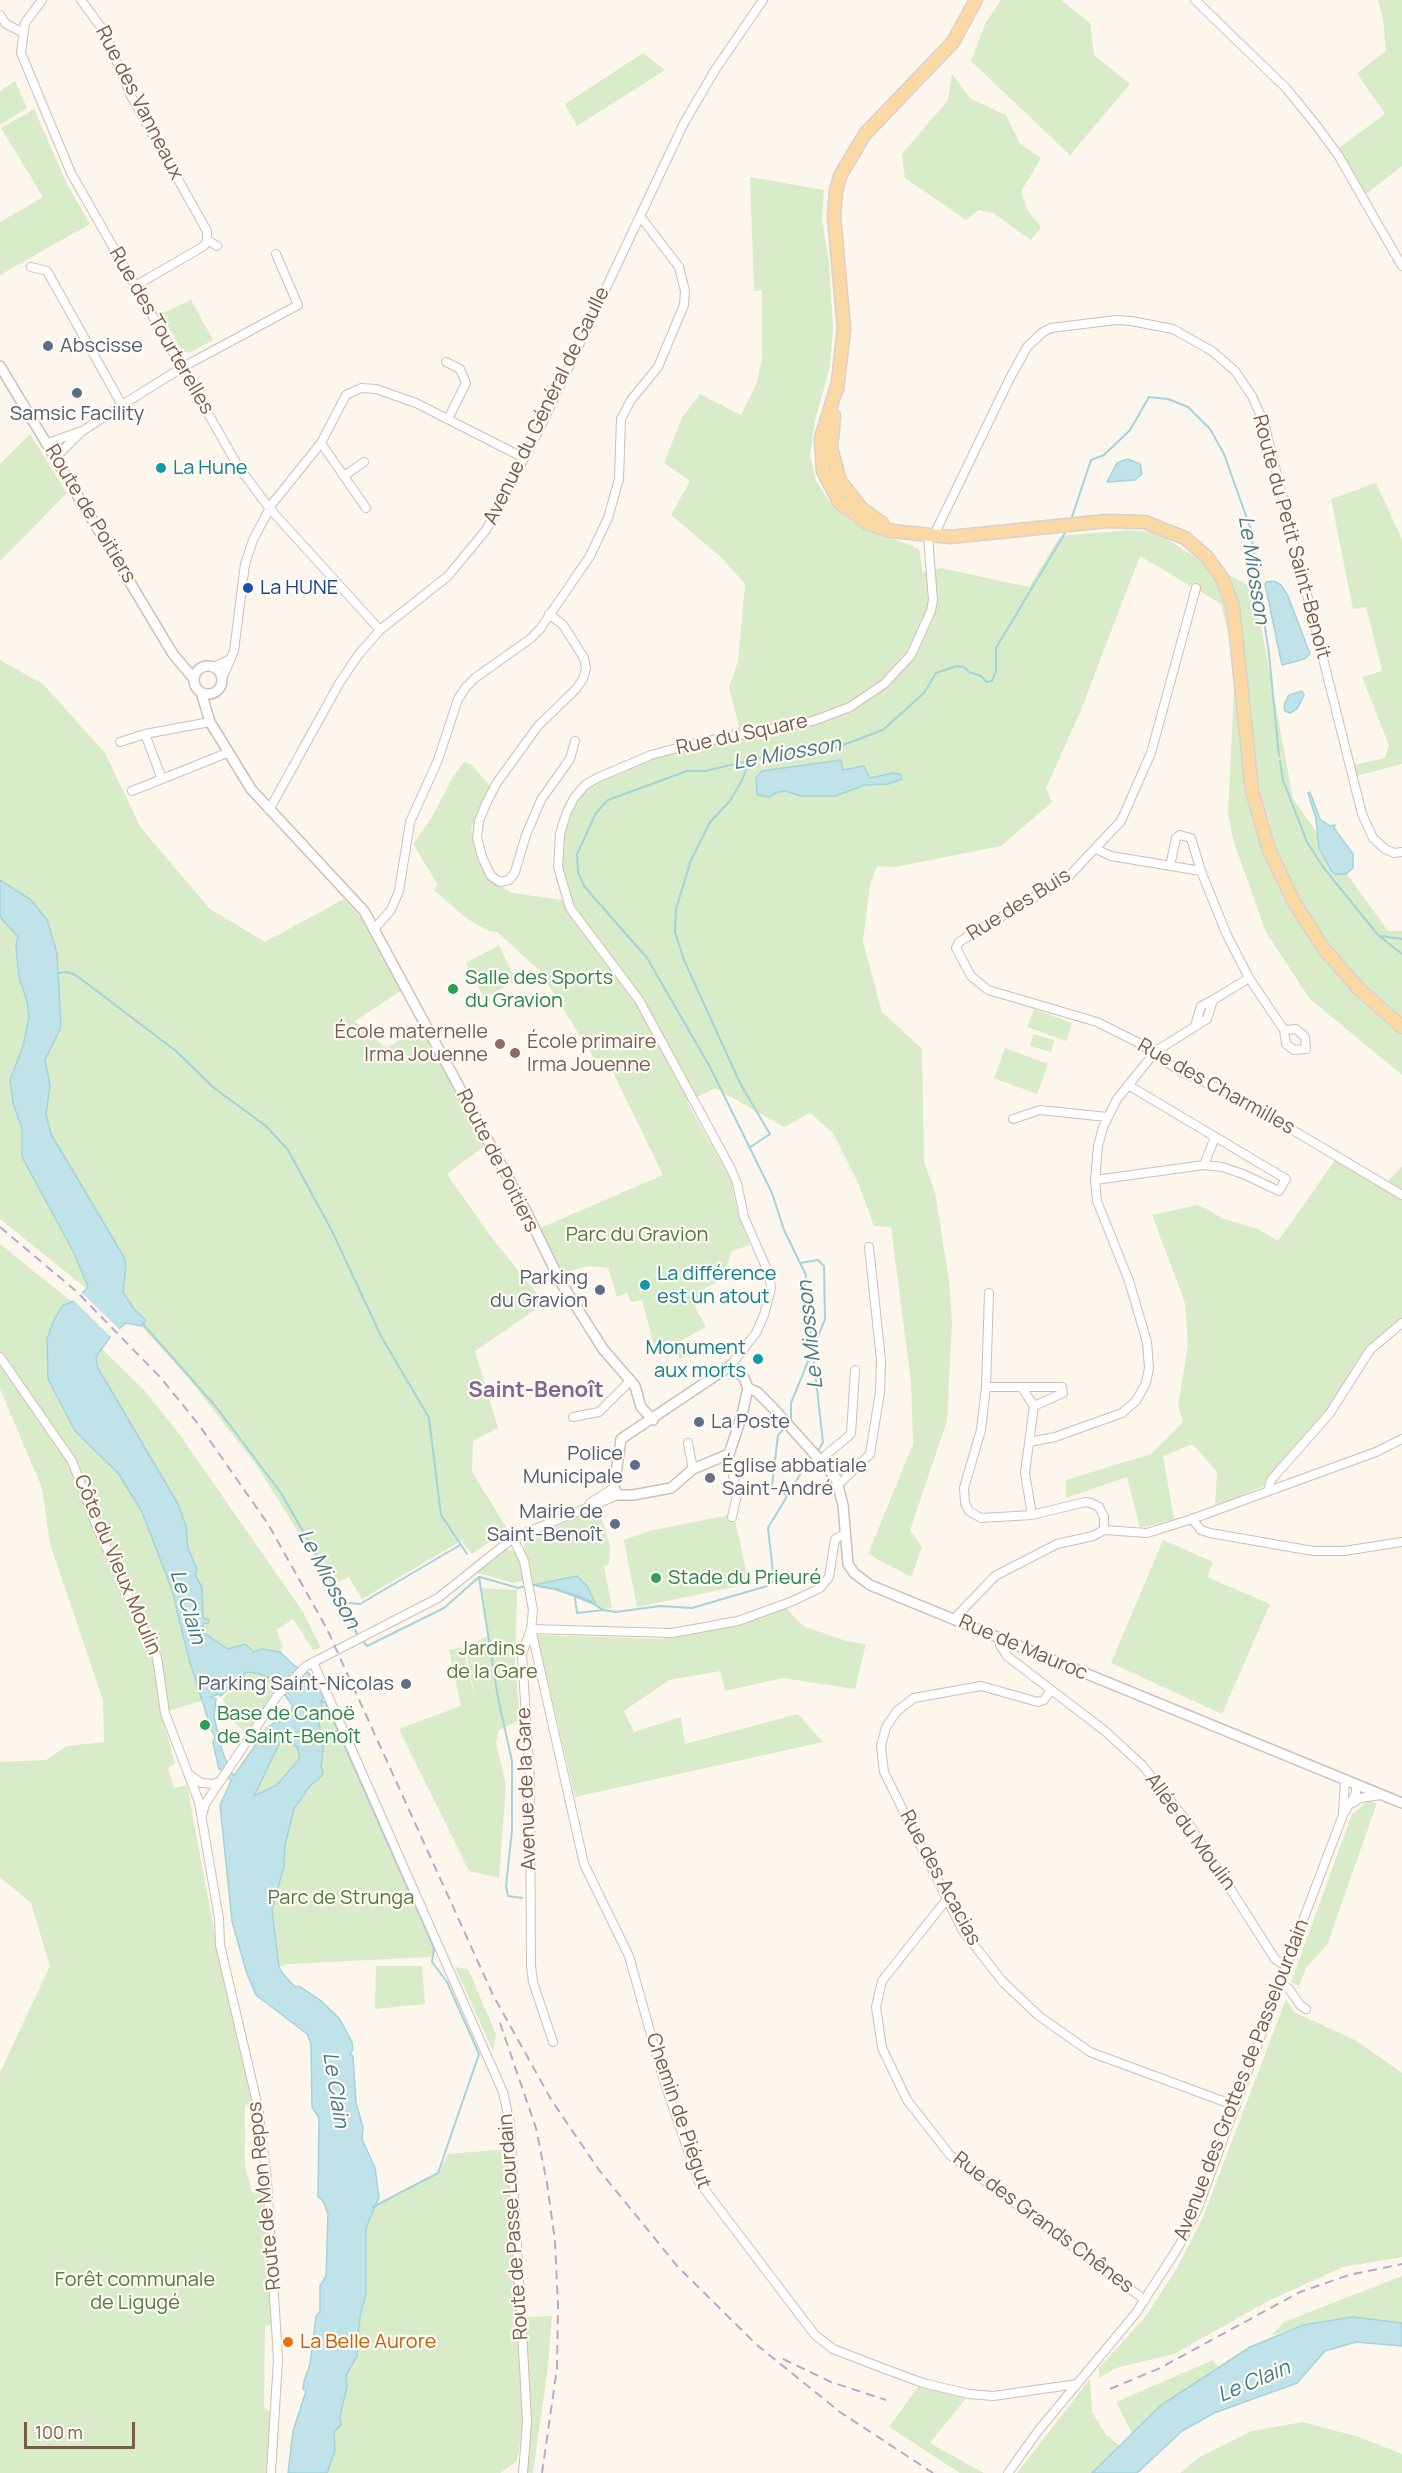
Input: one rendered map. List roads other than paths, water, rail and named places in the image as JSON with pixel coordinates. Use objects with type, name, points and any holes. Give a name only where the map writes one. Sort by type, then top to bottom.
[{"type":"main road","points":[[976,0],[953,42],[865,134],[840,176],[834,216],[844,329],[838,384],[822,438],[821,460],[827,482],[839,502],[856,517],[880,528],[908,534],[930,537],[1128,521],[1156,525],[1185,538],[1214,566],[1228,593],[1236,624],[1252,791],[1269,850],[1294,902],[1324,949],[1359,989],[1402,1027]]},
{"type":"street","points":[[0,15],[6,24],[22,32],[30,13],[42,0]]},
{"type":"street","name":"Rue des Vanneaux","points":[[81,0],[104,31],[131,96],[207,231],[207,240]]},
{"type":"street","name":"Avenue du Général de Gaulle","points":[[269,810],[340,682],[380,630],[448,576],[470,551],[498,510],[700,93],[763,0]]},
{"type":"street","points":[[1195,0],[1286,88],[1316,125],[1338,155],[1402,266]]},
{"type":"street","name":"Rue des Tourterelles","points":[[22,32],[21,53],[58,149],[238,466],[270,509],[380,630]]},
{"type":"street","points":[[375,928],[391,910],[399,891],[410,822],[438,760],[458,699],[475,678],[530,639],[601,537],[619,478],[621,419],[632,400],[658,367],[684,305],[685,291],[679,267],[640,216]]},
{"type":"street","points":[[135,286],[204,246],[207,240],[217,246]]},
{"type":"street","points":[[56,457],[81,432],[122,405],[183,367],[298,305],[276,254]]},
{"type":"street","points":[[31,267],[46,272],[122,405]]},
{"type":"street","name":"Route du Petit Saint-Benoit","points":[[930,537],[1010,378],[1028,347],[1043,332],[1051,328],[1116,320],[1131,321],[1173,329],[1212,351],[1235,371],[1252,396],[1264,423],[1359,805],[1373,838],[1385,849],[1394,853],[1402,852]]},
{"type":"street","points":[[446,362],[460,369],[466,383],[448,419]]},
{"type":"street","name":"Route de Poitiers","points":[[0,366],[173,654],[194,679]]},
{"type":"street","points":[[120,742],[209,717],[216,692],[231,659],[245,564],[253,540],[270,509],[321,443],[346,395],[361,388],[369,388],[416,403],[524,458]]},
{"type":"street","points":[[48,443],[81,432]]},
{"type":"street","points":[[321,443],[366,508]]},
{"type":"street","points":[[344,476],[364,462]]},
{"type":"street","name":"Rue du Square","points":[[730,1366],[756,1333],[764,1315],[771,1288],[769,1274],[744,1217],[731,1169],[650,1020],[639,1000],[570,908],[558,867],[560,834],[566,814],[585,785],[615,770],[651,755],[692,744],[813,721],[850,707],[884,684],[911,655],[931,611],[933,592],[930,537]]},
{"type":"street","name":"Rue des Buis","points":[[1019,1000],[978,984],[956,948],[959,942],[1068,877],[1121,821],[1151,753],[1196,588]]},
{"type":"street","points":[[549,614],[563,626],[584,658],[586,668],[580,684],[538,726],[496,784],[479,821],[477,838],[482,857],[491,876],[500,882],[509,880],[515,872],[526,835],[541,800],[570,759],[575,741]]},
{"type":"street","points":[[216,692],[211,694],[201,692],[194,679],[196,672],[231,659]]},
{"type":"street","points":[[181,661],[209,667],[220,672],[222,680]]},
{"type":"street","name":"Route de Poitiers","points":[[201,692],[209,717],[227,753],[250,789],[364,911],[375,928],[560,1281],[603,1349],[631,1380],[641,1407],[653,1420]]},
{"type":"street","points":[[145,734],[162,779]]},
{"type":"street","points":[[132,791],[227,753]]},
{"type":"street","points":[[1170,866],[1178,835],[1189,836],[1193,840],[1201,871],[1226,933],[1249,978],[1284,1030]]},
{"type":"street","points":[[1096,849],[1111,856],[1201,871]]},
{"type":"street","points":[[1029,1442],[1055,1437],[1122,1413],[1136,1401],[1146,1383],[1149,1368],[1147,1342],[1130,1281],[1100,1209],[1095,1180],[1098,1146],[1107,1118],[1128,1085],[1155,1054],[1207,1019],[1213,1000],[1249,978]]},
{"type":"street","name":"Rue des Charmilles","points":[[1019,1000],[1097,1022],[1155,1054],[1183,1074],[1232,1094],[1402,1196]]},
{"type":"street","points":[[1095,1180],[1204,1165],[1222,1167],[1243,1174],[1279,1191],[1286,1179],[1128,1085]]},
{"type":"street","points":[[1013,1119],[1040,1110],[1107,1118]]},
{"type":"street","points":[[1204,1165],[1215,1137]]},
{"type":"street","points":[[748,1388],[757,1392],[821,1460],[839,1484],[870,1454],[880,1392],[881,1360],[869,1247]]},
{"type":"street","points":[[989,1293],[986,1387],[981,1430],[964,1488],[965,1503],[969,1511],[981,1518],[1032,1515],[1091,1503],[1099,1507],[1104,1517],[1104,1530]]},
{"type":"street","points":[[1268,1491],[1271,1480],[1330,1413],[1370,1350],[1402,1323]]},
{"type":"street","name":"Côte du Vieux Moulin","points":[[0,1357],[72,1461],[97,1527],[157,1657],[165,1713],[196,1792]]},
{"type":"street","name":"Côte du Vieux Moulin","points":[[0,1362],[10,1370]]},
{"type":"street","points":[[616,1492],[618,1447],[621,1439],[633,1428],[653,1420],[730,1366],[744,1378],[748,1388],[729,1454],[737,1495],[732,1517]]},
{"type":"street","points":[[821,1460],[851,1434],[855,1370]]},
{"type":"street","points":[[573,1417],[599,1412],[631,1380]]},
{"type":"street","points":[[986,1387],[1062,1387],[1063,1393],[1034,1406]]},
{"type":"street","points":[[1022,1388],[1034,1406],[1025,1473],[1032,1515]]},
{"type":"street","points":[[633,1428],[641,1407]]},
{"type":"street","points":[[954,1619],[978,1591],[1005,1569],[1058,1544],[1093,1536],[1104,1530],[1112,1533],[1147,1533],[1192,1519],[1376,1452],[1402,1439]]},
{"type":"street","points":[[688,1443],[693,1469]]},
{"type":"street","points":[[201,1816],[205,1804],[277,1696],[309,1664],[438,1598],[513,1538],[616,1492],[633,1495],[671,1488],[693,1469],[729,1454]]},
{"type":"street","name":"Rue de Mauroc","points":[[839,1484],[848,1564],[861,1580],[1402,1803]]},
{"type":"street","points":[[1192,1519],[1201,1530],[1210,1533],[1313,1551],[1344,1551],[1402,1542]]},
{"type":"street","points":[[531,1629],[672,1634],[738,1621],[793,1601],[820,1588],[829,1577],[835,1539],[844,1534]]},
{"type":"street","name":"Avenue de la Gare","points":[[513,1538],[524,1561],[533,1610],[531,1629],[522,1654],[530,1781],[531,1965],[533,1982],[553,2042]]},
{"type":"street","name":"Chemin de Piégut","points":[[531,1629],[584,1864],[629,1956],[666,2089],[699,2182],[715,2207],[815,2335],[833,2349],[922,2383],[969,2394],[993,2396],[1077,2384]]},
{"type":"street","name":"Allée du Moulin","points":[[1001,1639],[1000,1645],[1007,1656],[1105,1731],[1142,1765],[1189,1824],[1275,1959],[1286,1966]]},
{"type":"street","name":"Route de Passe Lourdain","points":[[309,1664],[502,2092],[510,2124],[525,2384],[527,2423],[523,2473]]},
{"type":"street","name":"Rue des Acacias","points":[[1051,1690],[1044,1700],[1038,1702],[981,1686],[914,1698],[897,1711],[885,1727],[881,1746],[884,1772],[963,1931],[1002,1982],[1039,2016],[1090,2052],[1236,2106]]},
{"type":"street","points":[[189,1774],[201,1783],[214,1784],[221,1781]]},
{"type":"street","name":"Avenue des Grottes de Passelourdain","points":[[1008,2473],[1027,2444],[1145,2300],[1179,2246],[1198,2208],[1343,1815],[1346,1779]]},
{"type":"street","points":[[196,1792],[211,1790],[221,1781]]},
{"type":"street","name":"Avenue des Grottes de Passelourdain","points":[[1343,1815],[1352,1804],[1356,1784]]},
{"type":"street","name":"Route de Mon Repos","points":[[196,1792],[219,1919],[220,1945],[258,2107],[267,2181],[278,2360],[271,2473]]},
{"type":"street","points":[[1352,1804],[1369,1795],[1383,1795]]},
{"type":"street","name":"Rue des Grands Chênes","points":[[947,1899],[882,1981],[877,1993],[877,2029],[882,2049],[907,2100],[958,2163],[1145,2300]]},
{"type":"street","points":[[1280,1984],[1289,1989],[1306,2009]]},
{"type":"water","points":[[1128,459],[1140,464],[1142,474],[1135,480],[1107,482],[1117,463]]},
{"type":"water","points":[[1274,581],[1281,585],[1288,596],[1310,654],[1304,659],[1282,665],[1265,584]]},
{"type":"water","points":[[1302,691],[1304,695],[1297,709],[1290,713],[1285,711],[1284,705],[1289,695]]},
{"type":"water","points":[[841,760],[843,770],[864,766],[870,778],[893,773],[900,774],[902,779],[888,784],[865,785],[835,796],[801,796],[785,791],[769,797],[757,795],[756,778],[762,771]]},
{"type":"water","points":[[1310,792],[1320,819],[1330,826],[1335,825],[1334,828],[1353,854],[1353,868],[1346,874],[1332,872],[1319,848],[1316,819],[1308,793]]},
{"type":"water","name":"Le Clain","points":[[0,880],[31,900],[40,911],[47,920],[57,953],[61,1027],[45,1060],[50,1085],[46,1114],[51,1134],[124,1257],[126,1265],[123,1292],[134,1309],[146,1320],[141,1326],[126,1323],[111,1336],[96,1357],[98,1368],[178,1504],[186,1526],[188,1548],[197,1569],[195,1575],[202,1587],[203,1618],[209,1620],[208,1623],[203,1624],[204,1633],[228,1649],[245,1644],[254,1652],[262,1649],[280,1652],[296,1667],[310,1674],[323,1695],[319,1723],[323,1748],[322,1776],[310,1786],[294,1809],[285,1845],[284,1866],[272,1910],[279,1967],[283,1974],[295,1987],[299,1986],[320,2000],[339,2018],[352,2042],[353,2049],[350,2055],[353,2056],[356,2103],[363,2127],[362,2139],[375,2168],[379,2197],[366,2228],[366,2294],[360,2316],[357,2356],[346,2375],[347,2386],[340,2416],[341,2425],[334,2432],[335,2451],[327,2473],[288,2473],[293,2431],[306,2391],[303,2389],[304,2381],[310,2364],[316,2316],[320,2312],[320,2286],[326,2276],[328,2214],[323,2201],[318,2197],[319,2118],[312,2107],[311,2044],[307,2034],[256,1995],[247,1974],[232,1921],[220,1805],[231,1781],[224,1771],[219,1769],[213,1743],[215,1737],[189,1659],[172,1590],[142,1512],[118,1473],[75,1431],[48,1379],[47,1339],[53,1322],[62,1306],[74,1301],[88,1287],[74,1253],[22,1157],[22,1129],[13,1103],[10,1080],[23,1046],[29,1018],[27,1001],[19,977],[16,945],[18,937],[0,917]],"holes":[[[247,1672],[260,1674],[275,1681],[292,1705],[292,1716],[288,1721],[275,1722],[267,1728],[234,1776],[226,1765],[214,1717],[216,1699],[210,1697],[217,1695],[217,1692],[220,1696],[223,1694]],[[282,1738],[297,1747],[300,1758],[277,1785],[254,1796]]]},
{"type":"water","points":[[577,1576],[587,1586],[596,1605],[556,1589],[533,1585]]},
{"type":"water","name":"Le Clain","points":[[1353,2317],[1402,2323],[1402,2346],[1356,2342],[1325,2351],[1297,2383],[1214,2413],[1182,2431],[1137,2473],[1092,2473],[1160,2406],[1250,2347],[1303,2325]]},
{"type":"waterway","name":"Le Miosson","points":[[1071,520],[1091,460],[1104,455],[1130,430],[1149,397],[1168,399],[1188,407],[1210,429],[1224,454],[1250,527],[1269,654],[1279,756]]},
{"type":"waterway","name":"Le Miosson","points":[[819,1449],[823,1442],[809,1318],[804,1297],[806,1275],[784,1230],[772,1193],[710,1067],[647,958],[584,886],[578,872],[577,854],[596,813],[608,800],[687,771],[705,771],[769,756],[832,749],[883,730],[924,693],[936,673],[957,666],[981,676],[987,682],[992,681],[996,671],[996,648],[1068,528]]},
{"type":"waterway","points":[[749,1148],[770,1134],[741,1085],[684,960],[675,932],[676,909],[691,860],[710,822],[729,802],[741,782],[751,759]]},
{"type":"waterway","name":"Le Miosson","points":[[1280,761],[1283,780],[1307,842],[1323,867],[1378,935],[1402,954]]},
{"type":"waterway","points":[[1381,936],[1402,939]]},
{"type":"waterway","points":[[58,973],[68,972],[77,976],[176,1051],[214,1088],[266,1126],[288,1150],[332,1231],[381,1336],[429,1418],[441,1515],[467,1554]]},
{"type":"waterway","points":[[800,1263],[818,1260],[824,1266],[825,1319],[813,1349]]},
{"type":"waterway","name":"Le Miosson","points":[[142,1323],[217,1408],[281,1493],[340,1596],[357,1634],[367,1646],[444,1608],[479,1577]]},
{"type":"waterway","points":[[791,1420],[791,1403],[811,1354]]},
{"type":"waterway","points":[[783,1430],[778,1435],[772,1486],[788,1496]]},
{"type":"waterway","name":"Le Miosson","points":[[538,1586],[556,1589],[588,1600],[603,1610],[616,1612],[660,1606],[692,1608],[767,1586],[774,1581],[768,1528],[804,1468],[812,1459]]},
{"type":"waterway","points":[[343,1598],[348,1603],[360,1604],[460,1545]]},
{"type":"waterway","points":[[479,1577],[498,1698],[512,1761],[512,1830],[506,1886],[508,1896],[522,1898]]},
{"type":"waterway","name":"Le Miosson","points":[[480,1577],[518,1588],[526,1586]]},
{"type":"waterway","points":[[575,1598],[577,1613],[603,1610]]},
{"type":"waterway","points":[[320,1701],[325,1702],[428,1934],[434,1949],[432,1962],[447,1982],[479,2054],[438,2173],[373,2207]]},
{"type":"railway","points":[[0,1227],[76,1291],[161,1378],[199,1425],[268,1524],[327,1629],[493,1995],[552,2101],[599,2170],[678,2267],[757,2345],[840,2412],[933,2473]]},
{"type":"railway","points":[[500,2023],[536,2128],[555,2241],[558,2305],[557,2368],[542,2473]]},
{"type":"railway","points":[[1110,2389],[1160,2368],[1300,2292],[1349,2275],[1402,2264]]},
{"type":"railway","points":[[783,2359],[831,2382],[886,2400]]},
{"type":"place","name":"Abscisse","points":[[48,346]]},
{"type":"place","name":"Samsic Facility","points":[[77,393]]},
{"type":"place","name":"La Hune","points":[[161,468]]},
{"type":"place","name":"La HUNE","points":[[248,588]]},
{"type":"place","name":"Salle des Sports du Gravion","points":[[453,989]]},
{"type":"place","name":"École maternelle Irma Jouenne","points":[[500,1044]]},
{"type":"place","name":"École primaire Irma Jouenne","points":[[515,1053]]},
{"type":"place","name":"La différence est un atout","points":[[645,1285]]},
{"type":"place","name":"Parking du Gravion","points":[[600,1290]]},
{"type":"place","name":"Monument aux morts","points":[[758,1359]]},
{"type":"place","name":"La Poste","points":[[699,1422]]},
{"type":"place","name":"Police Municipale","points":[[635,1465]]},
{"type":"place","name":"Église abbatiale Saint-André","points":[[710,1478]]},
{"type":"place","name":"Mairie de Saint-Benoît","points":[[615,1524]]},
{"type":"place","name":"Stade du Prieuré","points":[[656,1578]]},
{"type":"place","name":"Parking Saint-Nicolas","points":[[406,1684]]},
{"type":"place","name":"Base de Canoë de Saint-Benoît","points":[[205,1725]]},
{"type":"place","name":"La Belle Aurore","points":[[288,2342]]},
{"type":"district","name":"Saint-Benoît","points":[[536,1391]]},
{"type":"park label","name":"Parc du Gravion","points":[[637,1235]]},
{"type":"park label","name":"Jardins de la Gare","points":[[492,1660]]},
{"type":"park label","name":"Parc de Strunga","points":[[341,1898]]},
{"type":"park label","name":"Forêt communale de Ligugé","points":[[135,2292]]}]
